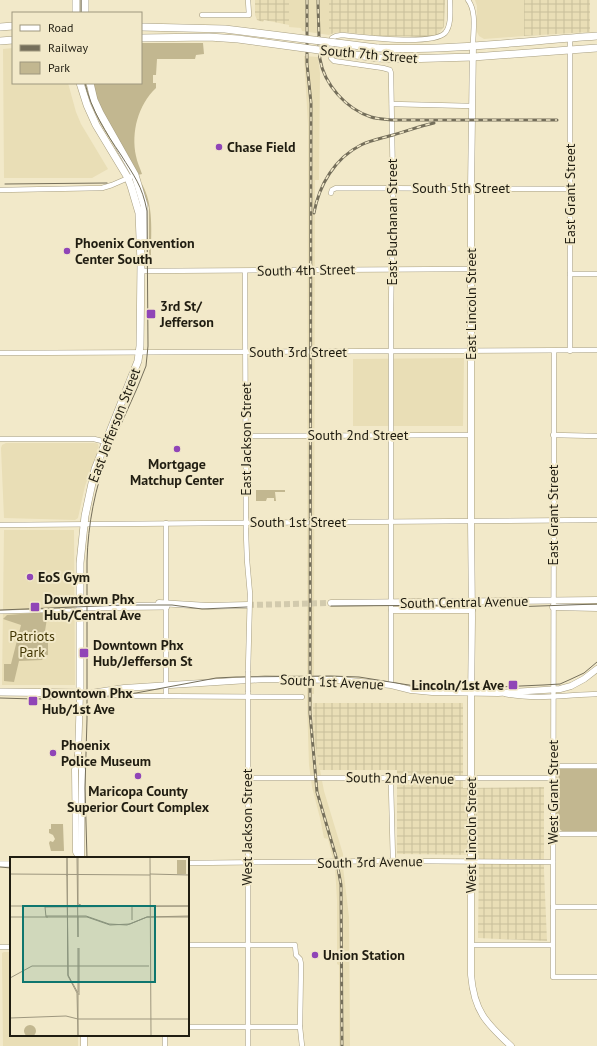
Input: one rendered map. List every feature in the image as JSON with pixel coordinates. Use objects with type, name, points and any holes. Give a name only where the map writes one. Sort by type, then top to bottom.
[{"type":"main road","points":[[76,0],[76,12]]},
{"type":"main road","points":[[85,0],[85,12]]},
{"type":"main road","points":[[0,27],[12,26]]},
{"type":"main road","name":"South 7th Street","points":[[142,27],[231,30],[377,48],[418,49],[597,36]]},
{"type":"main road","name":"South 7th Street","points":[[142,38],[202,37],[238,39],[403,60],[472,57],[597,48]]},
{"type":"main road","points":[[0,40],[12,40]]},
{"type":"main road","name":"East Lincoln Street","points":[[472,610],[470,521],[473,45]]},
{"type":"main road","name":"East Jefferson Street","points":[[80,84],[86,105],[96,125],[132,177]]},
{"type":"main road","name":"East Jefferson Street","points":[[80,693],[80,563],[84,524],[88,498],[94,476],[135,371],[139,353],[141,263],[144,245],[145,220],[144,205],[132,177],[94,100],[90,84]]},
{"type":"main road","name":"South Central Avenue","points":[[331,603],[392,606],[472,601],[553,605],[597,600]]},
{"type":"main road","points":[[80,607],[124,605],[249,606]]},
{"type":"main road","points":[[553,605],[597,608]]},
{"type":"main road","points":[[392,606],[472,610]]},
{"type":"main road","name":"West Lincoln Street","points":[[472,610],[471,981],[477,1006],[484,1019],[511,1046]]},
{"type":"main road","points":[[553,693],[584,679],[597,669]]},
{"type":"main road","name":"South 1st Avenue","points":[[0,692],[90,693],[124,688],[265,679],[334,679],[391,685],[411,690],[553,693]]},
{"type":"main road","points":[[80,693],[78,756],[82,770],[81,857]]},
{"type":"street","points":[[202,15],[248,15],[248,0]]},
{"type":"street","name":"East Buchanan Street","points":[[391,685],[393,188],[391,73],[390,70],[334,61],[331,58],[332,38],[342,35],[402,40],[438,38],[445,33],[448,28],[450,0]]},
{"type":"street","name":"East Lincoln Street","points":[[468,0],[473,11],[473,45]]},
{"type":"street","name":"East Grant Street","points":[[570,38],[570,351]]},
{"type":"street","points":[[392,104],[472,106]]},
{"type":"street","points":[[0,190],[92,189],[112,186],[132,177]]},
{"type":"street","name":"South 5th Street","points":[[331,193],[332,190],[336,188],[570,189]]},
{"type":"street","name":"South 4th Street","points":[[141,271],[472,269]]},
{"type":"street","name":"East Jackson Street","points":[[246,271],[247,560],[250,594],[249,606]]},
{"type":"street","points":[[570,274],[597,274]]},
{"type":"street","name":"South 3rd Street","points":[[0,353],[597,350]]},
{"type":"street","name":"East Grant Street","points":[[553,605],[554,351]]},
{"type":"street","name":"South 2nd Street","points":[[246,436],[471,435]]},
{"type":"street","points":[[553,435],[597,436]]},
{"type":"street","points":[[0,439],[94,439],[106,442]]},
{"type":"street","name":"South 1st Street","points":[[0,525],[597,520]]},
{"type":"street","points":[[166,523],[166,696]]},
{"type":"street","name":"West Grant Street","points":[[553,605],[553,977],[597,977]]},
{"type":"street","name":"West Jackson Street","points":[[248,1046],[247,778],[249,606]]},
{"type":"street","points":[[0,612],[70,610],[80,607]]},
{"type":"street","name":"South 1st Avenue","points":[[90,693],[135,696],[248,694],[302,697]]},
{"type":"street","points":[[553,693],[597,694]]},
{"type":"street","points":[[553,766],[597,766]]},
{"type":"street","name":"South 2nd Avenue","points":[[247,778],[553,778]]},
{"type":"street","points":[[387,778],[391,785],[393,861]]},
{"type":"street","points":[[553,834],[597,834]]},
{"type":"street","name":"South 3rd Avenue","points":[[189,863],[393,861],[553,862]]},
{"type":"street","points":[[553,907],[597,907]]},
{"type":"street","points":[[189,946],[295,945],[296,955],[300,959],[301,964],[300,1027],[302,1046]]},
{"type":"street","points":[[471,946],[552,945]]},
{"type":"street","points":[[189,1027],[300,1027]]},
{"type":"shaded area","points":[[255,0],[289,0],[289,25],[257,20],[255,15]]},
{"type":"shaded area","points":[[289,0],[329,0],[329,35],[302,31],[301,28],[289,27]]},
{"type":"shaded area","points":[[329,0],[445,0],[444,27],[437,35],[431,37],[381,36],[342,32],[329,35]]},
{"type":"shaded area","points":[[475,0],[524,0],[524,36],[484,39],[479,36],[477,32],[477,6]]},
{"type":"shaded area","points":[[524,0],[590,0],[590,32],[524,36]]},
{"type":"shaded area","points":[[12,48],[12,84],[68,84],[81,124],[108,169],[92,178],[4,178],[3,49]]},
{"type":"shaded area","points":[[304,56],[318,57],[320,73],[319,180],[315,180],[313,733],[324,791],[343,854],[343,867],[349,917],[350,1046],[339,1046],[339,965],[337,964],[337,900],[335,867],[328,839],[324,838],[312,787],[309,765],[307,702],[308,124]]},
{"type":"shaded area","points":[[464,358],[463,426],[353,426],[353,359]]},
{"type":"shaded area","points":[[6,443],[98,444],[99,449],[85,486],[78,518],[75,520],[4,518],[1,448],[2,445]]},
{"type":"shaded area","points":[[4,530],[74,530],[75,685],[2,685]]},
{"type":"shaded area","points":[[313,703],[463,703],[463,788],[544,787],[544,871],[547,941],[478,938],[479,855],[397,854],[397,770],[320,770],[313,733]]},
{"type":"shaded area","points":[[10,952],[10,1036],[78,1036],[78,1046],[3,1046],[2,953]]},
{"type":"green space","points":[[142,43],[203,43],[204,54],[196,55],[195,59],[157,59],[156,75],[153,75],[153,83],[156,83],[156,88],[140,111],[135,128],[134,138],[136,156],[142,174],[138,175],[102,112],[92,84],[142,84]]},
{"type":"green space","points":[[142,184],[146,192],[150,210],[151,256],[149,256],[149,208],[141,185]]},
{"type":"green space","points":[[256,490],[285,490],[285,492],[275,492],[276,501],[274,501],[274,498],[267,498],[266,501],[256,501]]},
{"type":"green space","name":"Patriots Park","points":[[48,612],[45,631],[48,631],[48,655],[46,655],[42,660],[19,661],[14,682],[4,681],[4,664],[11,664],[21,625],[3,619],[7,615]]},
{"type":"green space","points":[[560,769],[597,769],[597,831],[562,831],[556,826],[556,773]]},
{"type":"green space","points":[[51,824],[63,824],[64,851],[51,851],[49,843],[50,841],[53,842],[55,839],[53,835],[49,833]]},
{"type":"tunnel","points":[[248,605],[331,603]]},
{"type":"tram line","points":[[81,0],[81,12]]},
{"type":"tram line","points":[[85,84],[95,112],[137,181],[145,202],[147,211],[148,346],[146,366],[103,467],[93,506],[89,533],[87,561],[87,719],[85,788],[87,857]]},
{"type":"tram line","points":[[5,184],[107,183]]},
{"type":"tram line","points":[[331,606],[472,605],[511,607],[597,604]]},
{"type":"tram line","points":[[0,610],[124,605],[172,605],[202,609],[247,607]]},
{"type":"tram line","points":[[0,698],[91,698],[136,693],[216,678],[236,677],[359,677],[415,686],[453,689],[560,684],[584,673],[597,662]]},
{"type":"tram line","points":[[0,867],[10,868]]},
{"type":"railway","points":[[307,0],[307,64],[311,103],[310,713],[317,792],[336,857],[341,885],[342,1046]]},
{"type":"railway","points":[[318,0],[319,52],[322,68],[331,86],[345,102],[362,113],[373,118],[392,120],[557,120]]},
{"type":"railway","points":[[314,213],[316,203],[324,183],[343,157],[361,145],[369,142],[434,123]]},
{"type":"place","name":"Chase Field","points":[[219,147]]},
{"type":"place","name":"Phoenix Convention Center South","points":[[67,251]]},
{"type":"place","name":"3rd St/ Jefferson","points":[[151,314]]},
{"type":"place","name":"Mortgage Matchup Center","points":[[177,449]]},
{"type":"place","name":"EoS Gym","points":[[30,577]]},
{"type":"place","name":"Downtown Phx Hub/Central Ave","points":[[35,607]]},
{"type":"place","name":"Downtown Phx Hub/Jefferson St","points":[[84,653]]},
{"type":"place","name":"Lincoln/1st Ave","points":[[513,685]]},
{"type":"place","name":"Downtown Phx Hub/1st Ave","points":[[33,701]]},
{"type":"place","name":"Phoenix Police Museum","points":[[53,753]]},
{"type":"place","name":"Maricopa County Superior Court Complex","points":[[138,776]]},
{"type":"place","name":"Union Station","points":[[315,955]]}]
